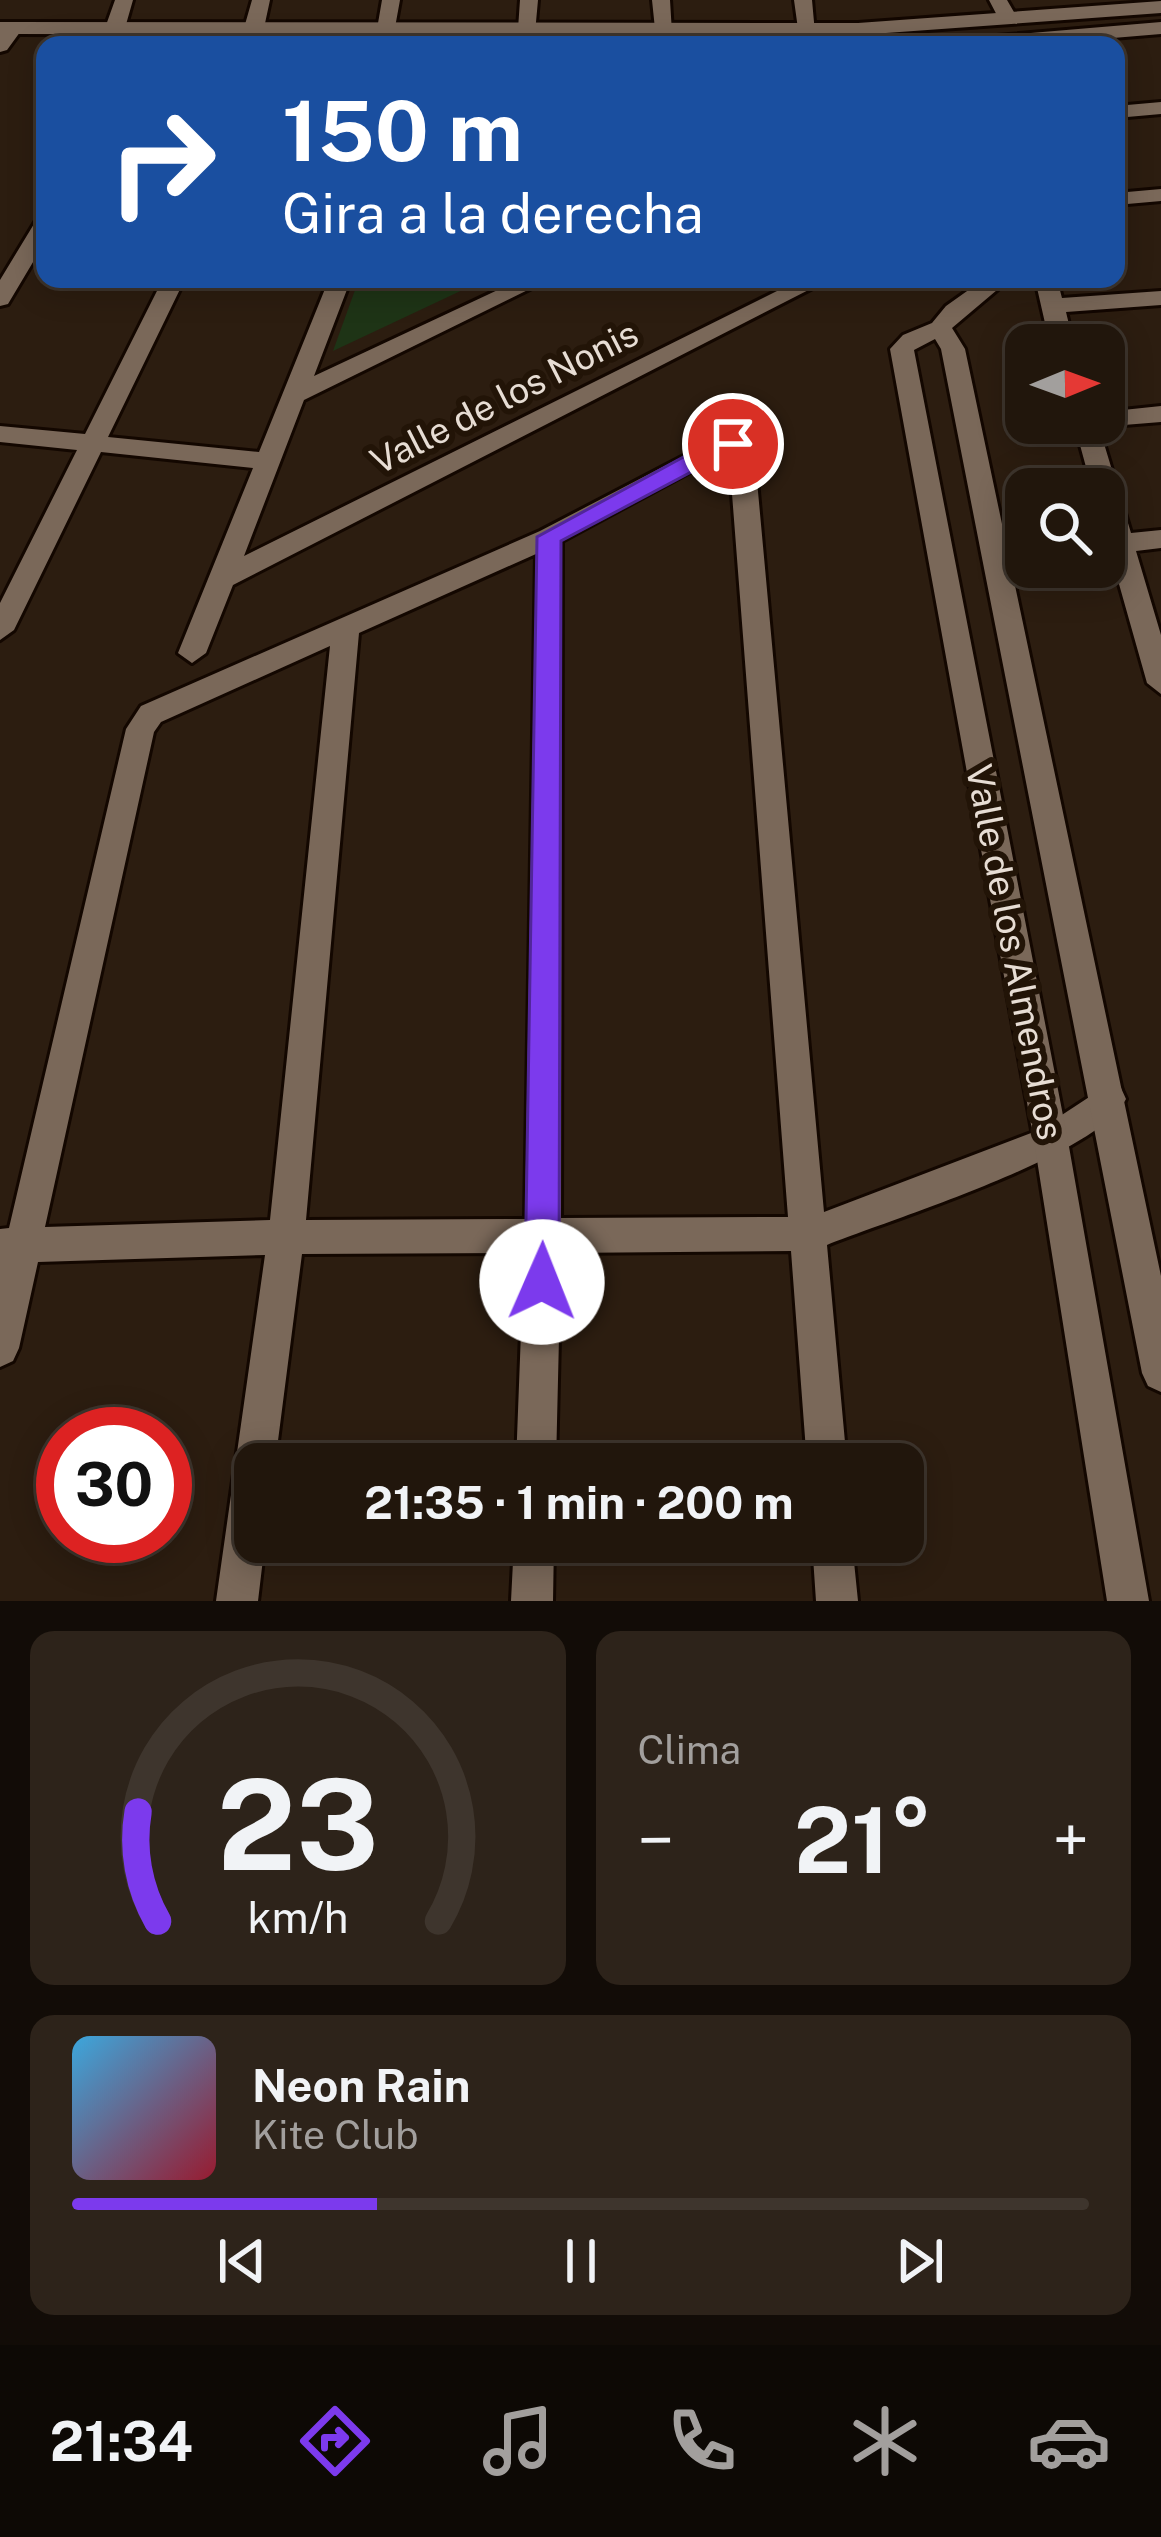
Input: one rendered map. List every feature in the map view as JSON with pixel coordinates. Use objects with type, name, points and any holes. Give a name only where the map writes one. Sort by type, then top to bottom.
[{"type":"street","points":[[115,28],[124,0]]},
{"type":"street","points":[[254,28],[261,0]]},
{"type":"street","points":[[387,28],[391,0]]},
{"type":"street","points":[[528,29],[530,0]]},
{"type":"street","points":[[661,0],[665,29]]},
{"type":"street","points":[[803,0],[808,29]]},
{"type":"street","points":[[36,49],[0,48],[6,28],[808,29],[944,35],[1003,9],[1161,7]]},
{"type":"street","points":[[1067,36],[1161,28]]},
{"type":"street","points":[[1125,111],[1161,108]]},
{"type":"street","points":[[1125,199],[1161,195]]},
{"type":"street","points":[[0,299],[36,239]]},
{"type":"street","points":[[0,630],[170,288]]},
{"type":"street","points":[[192,653],[336,288]]},
{"type":"street","points":[[294,395],[520,288]]},
{"type":"street","name":"Valle de los Nonis","points":[[221,579],[801,288]]},
{"type":"street","name":"Valle de los Almendros","points":[[986,288],[954,311],[940,328],[902,349],[1051,1141],[1128,1601]]},
{"type":"street","points":[[1048,288],[1057,324]]},
{"type":"street","points":[[1053,306],[1161,298]]},
{"type":"street","name":"Valle de los Almendros","points":[[940,328],[953,349],[1161,1373]]},
{"type":"street","points":[[1125,418],[1161,414]]},
{"type":"street","points":[[0,434],[268,461]]},
{"type":"street","points":[[0,1348],[12,1246],[140,729],[151,714],[549,537],[720,445],[740,448],[825,1443]]},
{"type":"street","points":[[537,1443],[549,537]]},
{"type":"street","points":[[1125,543],[1161,539]]},
{"type":"street","points":[[1125,547],[1161,683]]},
{"type":"street","points":[[258,1443],[286,1237],[346,627]]},
{"type":"street","points":[[12,1246],[286,1237],[810,1234],[1051,1141],[1109,1099]]},
{"type":"street","points":[[237,1601],[242,1563]]},
{"type":"street","points":[[532,1601],[533,1563]]},
{"type":"street","points":[[834,1563],[837,1601]]},
{"type":"green space","points":[[356,288],[467,288],[333,351]]},
{"type":"route","points":[[542,1282],[549,537],[720,445],[733,444]]}]
